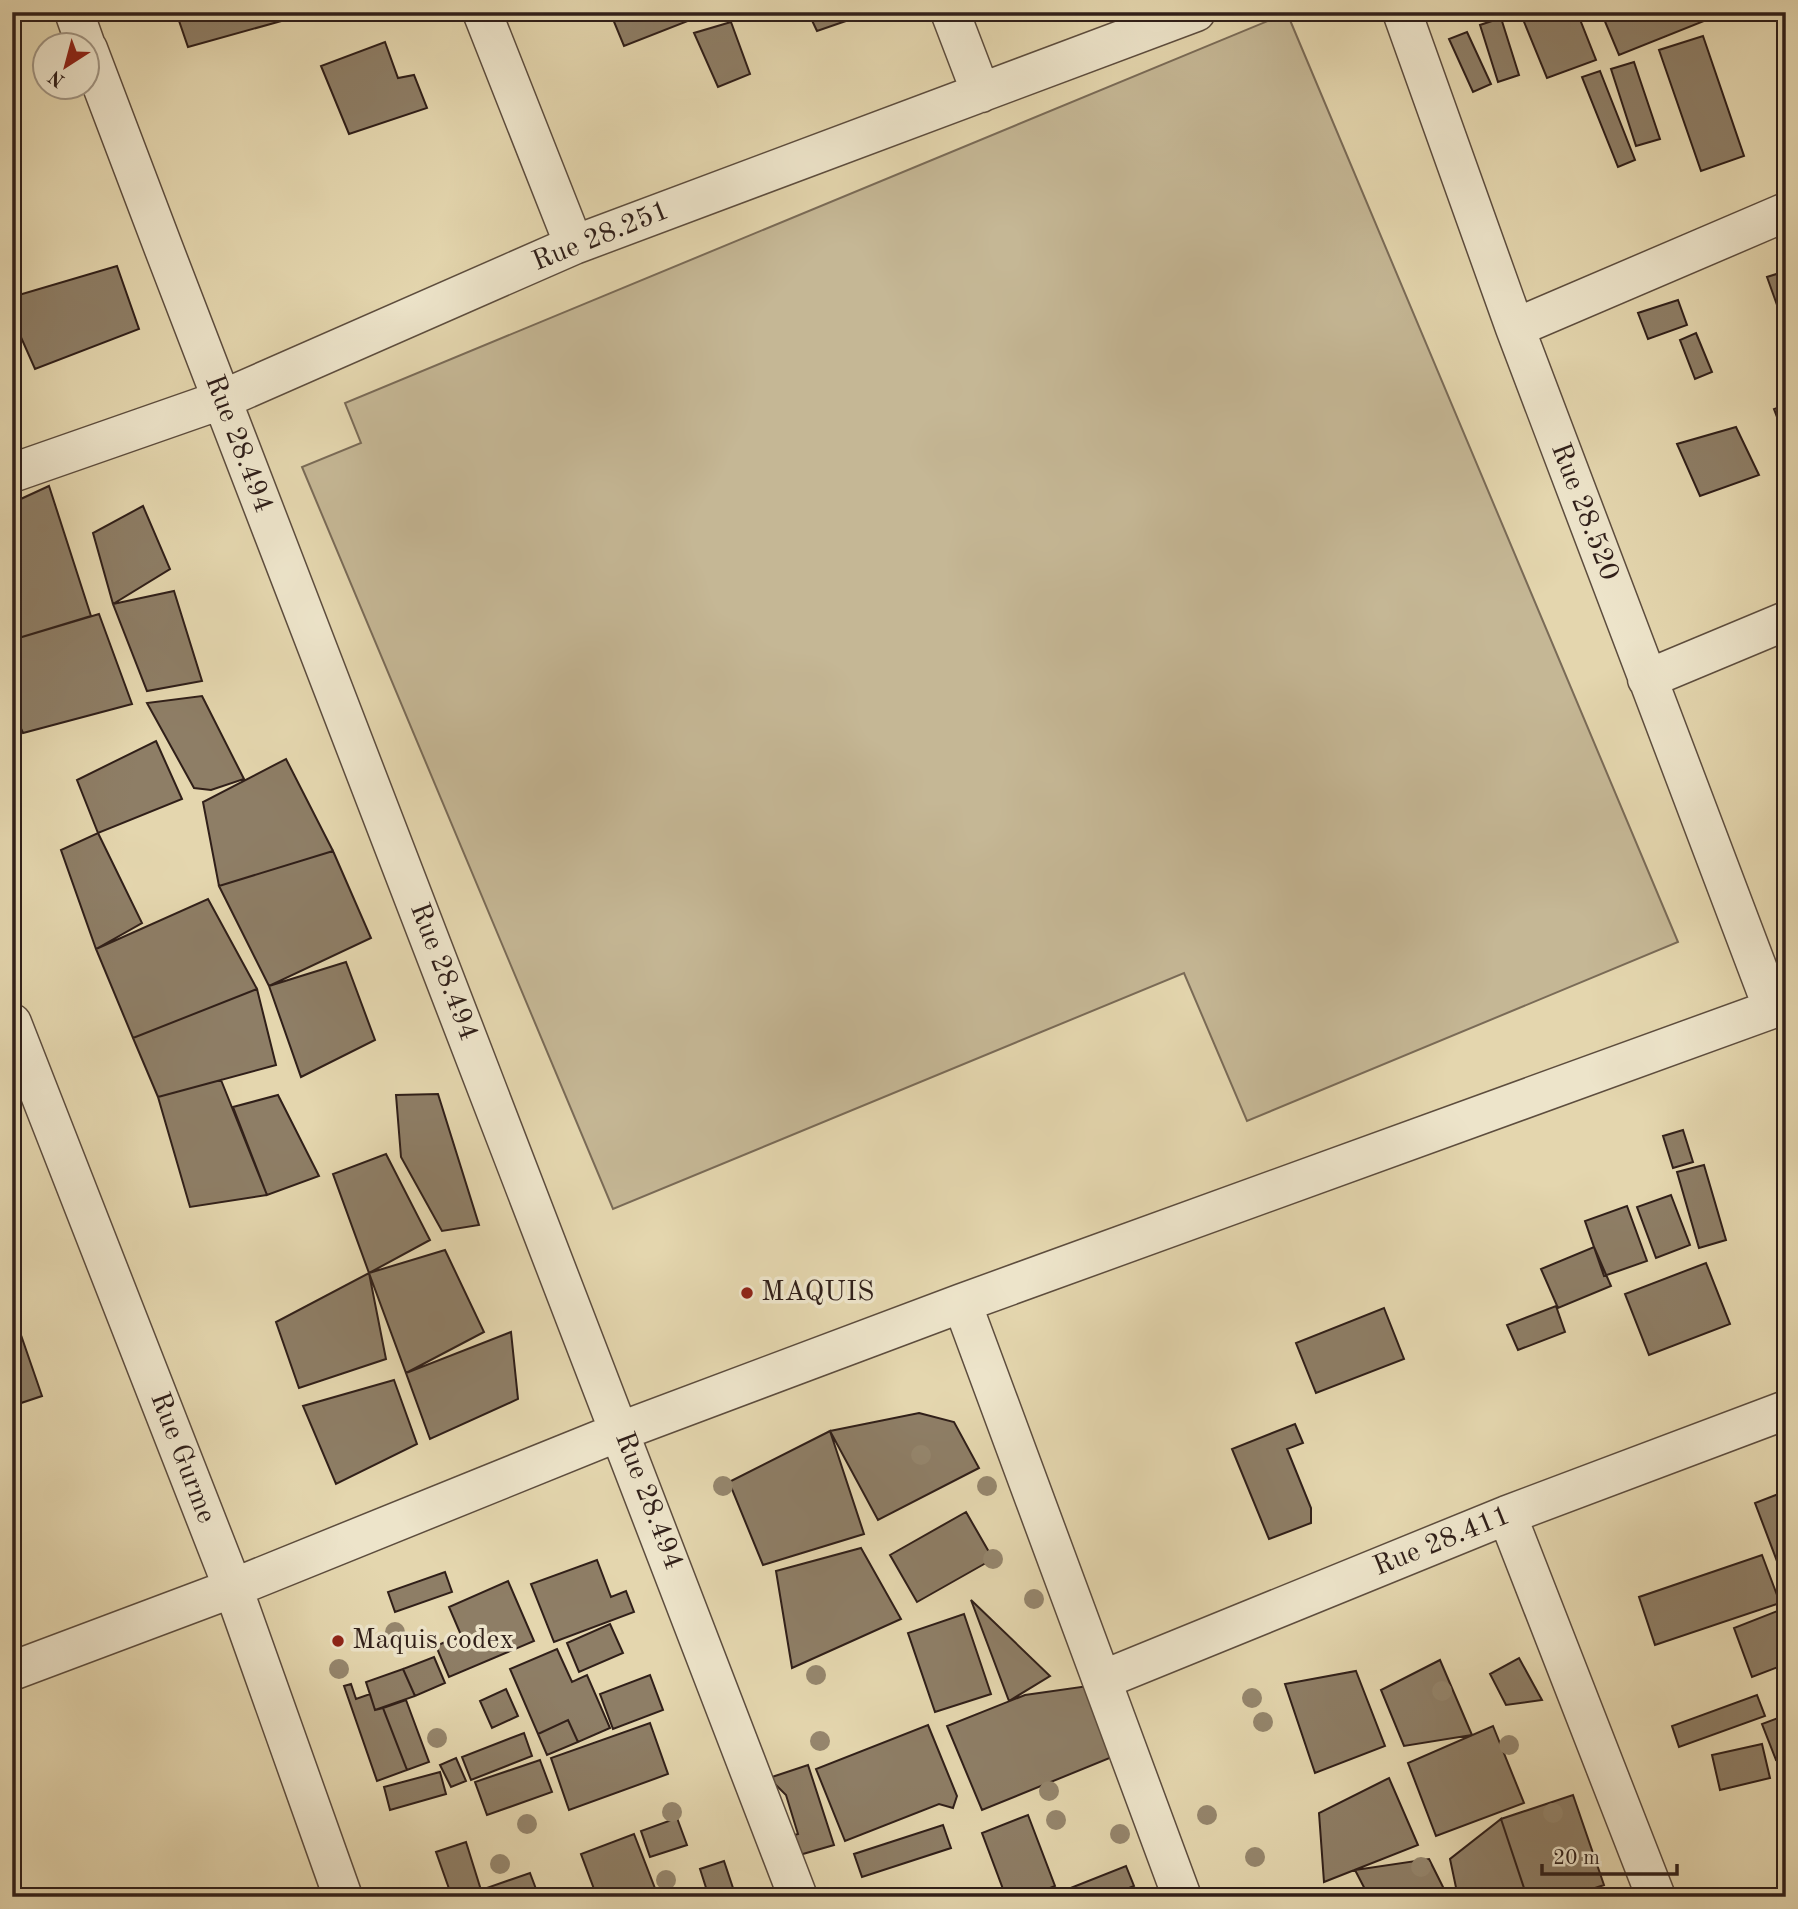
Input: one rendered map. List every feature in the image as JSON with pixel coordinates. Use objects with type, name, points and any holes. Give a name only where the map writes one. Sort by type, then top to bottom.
[{"type":"street","name":"Rue 28.494","points":[[74,12],[81,32]]},
{"type":"street","points":[[482,12],[575,245]]},
{"type":"street","points":[[950,12],[981,93]]},
{"type":"street","name":"Rue 28.251","points":[[12,473],[221,400],[575,245],[1196,12]]},
{"type":"street","name":"Rue 28.520","points":[[1402,12],[1647,679],[1780,1007]]},
{"type":"street","name":"Rue 28.494","points":[[102,87],[798,1897]]},
{"type":"street","points":[[1516,328],[1786,212]]},
{"type":"street","points":[[1647,679],[1786,621]]},
{"type":"street","points":[[12,1671],[233,1588],[621,1431],[962,1303],[1780,1007]]},
{"type":"street","name":"Rue Gurme","points":[[12,1023],[233,1588],[342,1897]]},
{"type":"street","points":[[962,1303],[1182,1897]]},
{"type":"street","name":"Rue 28.411","points":[[1102,1680],[1507,1515],[1786,1410]]},
{"type":"street","points":[[1507,1515],[1656,1897]]},
{"type":"shaded area","points":[[1287,13],[1678,942],[1247,1121],[1184,973],[613,1209],[302,467],[361,443],[345,403]]},
{"type":"building","points":[[176,12],[284,12],[285,20],[188,47]]},
{"type":"building","points":[[610,12],[696,12],[698,17],[624,46]]},
{"type":"building","points":[[808,12],[872,12],[817,31]]},
{"type":"building","points":[[1520,12],[1577,12],[1596,60],[1547,78]]},
{"type":"building","points":[[1601,12],[1712,12],[1714,17],[1619,55]]},
{"type":"building","points":[[1501,18],[1519,75],[1498,82],[1480,25]]},
{"type":"building","points":[[731,22],[750,74],[718,87],[694,33]]},
{"type":"building","points":[[1467,32],[1491,84],[1473,92],[1449,39]]},
{"type":"building","points":[[1703,36],[1744,156],[1701,171],[1659,50]]},
{"type":"building","points":[[385,42],[398,78],[414,75],[427,108],[349,134],[321,66]]},
{"type":"building","points":[[1634,62],[1660,139],[1636,146],[1611,69]]},
{"type":"building","points":[[1600,71],[1635,160],[1618,167],[1582,77]]},
{"type":"building","points":[[117,266],[139,329],[35,369],[12,317],[12,297]]},
{"type":"building","points":[[1786,271],[1786,318],[1782,319],[1767,277]]},
{"type":"building","points":[[1678,300],[1687,325],[1648,339],[1638,313]]},
{"type":"building","points":[[1696,333],[1712,372],[1695,379],[1680,340]]},
{"type":"building","points":[[1786,405],[1786,441],[1774,409]]},
{"type":"building","points":[[1736,427],[1759,475],[1700,496],[1677,444]]},
{"type":"building","points":[[49,486],[91,616],[12,640],[12,503]]},
{"type":"building","points":[[143,506],[170,569],[113,604],[93,533]]},
{"type":"building","points":[[174,591],[202,681],[147,691],[113,604]]},
{"type":"building","points":[[99,614],[132,704],[23,733],[12,709],[12,640]]},
{"type":"building","points":[[202,696],[244,779],[211,790],[194,788],[147,703]]},
{"type":"building","points":[[156,741],[182,799],[98,833],[77,780]]},
{"type":"building","points":[[286,759],[333,851],[219,886],[203,802]]},
{"type":"building","points":[[98,833],[142,923],[96,949],[61,850]]},
{"type":"building","points":[[333,851],[371,938],[269,986],[219,886]]},
{"type":"building","points":[[208,899],[257,989],[133,1038],[96,949]]},
{"type":"building","points":[[346,962],[375,1040],[301,1077],[269,986]]},
{"type":"building","points":[[257,989],[276,1065],[158,1097],[133,1038]]},
{"type":"building","points":[[221,1080],[267,1195],[190,1207],[158,1097]]},
{"type":"building","points":[[438,1094],[479,1225],[442,1231],[401,1157],[396,1095]]},
{"type":"building","points":[[278,1095],[319,1176],[267,1195],[233,1107]]},
{"type":"building","points":[[1683,1130],[1693,1162],[1673,1168],[1663,1136]]},
{"type":"building","points":[[1786,1150],[1786,1172],[1778,1152]]},
{"type":"building","points":[[386,1154],[430,1240],[369,1273],[333,1174]]},
{"type":"building","points":[[1704,1165],[1726,1240],[1699,1248],[1677,1172]]},
{"type":"building","points":[[1671,1195],[1690,1245],[1656,1258],[1637,1207]]},
{"type":"building","points":[[1627,1206],[1647,1261],[1604,1276],[1585,1221]]},
{"type":"building","points":[[1594,1247],[1611,1286],[1558,1308],[1541,1269]]},
{"type":"building","points":[[445,1250],[484,1332],[406,1373],[369,1273]]},
{"type":"building","points":[[1706,1263],[1730,1324],[1649,1355],[1625,1294]]},
{"type":"building","points":[[369,1273],[386,1359],[299,1388],[276,1322]]},
{"type":"building","points":[[1556,1306],[1565,1332],[1518,1350],[1507,1325]]},
{"type":"building","points":[[1384,1308],[1404,1359],[1316,1393],[1296,1343]]},
{"type":"building","points":[[12,1309],[42,1396],[12,1406]]},
{"type":"building","points":[[511,1332],[518,1399],[430,1439],[406,1373]]},
{"type":"building","points":[[394,1380],[417,1444],[336,1484],[303,1406]]},
{"type":"building","points":[[919,1413],[954,1422],[979,1468],[878,1520],[830,1431]]},
{"type":"building","points":[[1295,1424],[1303,1443],[1287,1449],[1311,1508],[1311,1523],[1269,1539],[1232,1449]]},
{"type":"building","points":[[830,1431],[864,1534],[763,1565],[729,1482]]},
{"type":"building","points":[[1786,1491],[1786,1585],[1755,1503]]},
{"type":"building","points":[[966,1512],[993,1559],[917,1602],[890,1555]]},
{"type":"building","points":[[861,1548],[901,1619],[792,1668],[776,1571]]},
{"type":"building","points":[[1762,1555],[1780,1603],[1655,1645],[1639,1597]]},
{"type":"building","points":[[597,1560],[611,1597],[626,1591],[634,1612],[554,1642],[531,1584]]},
{"type":"building","points":[[445,1572],[452,1592],[395,1612],[388,1592]]},
{"type":"building","points":[[508,1581],[534,1641],[449,1677],[436,1646],[461,1635],[449,1607]]},
{"type":"building","points":[[971,1600],[1050,1676],[1009,1701]]},
{"type":"building","points":[[1780,1610],[1786,1626],[1786,1664],[1752,1677],[1734,1628]]},
{"type":"building","points":[[964,1614],[991,1694],[935,1712],[908,1633]]},
{"type":"building","points":[[610,1624],[623,1653],[579,1672],[567,1643]]},
{"type":"building","points":[[557,1649],[572,1682],[587,1675],[610,1728],[578,1742],[568,1720],[538,1734],[510,1669]]},
{"type":"building","points":[[434,1657],[445,1683],[415,1696],[403,1669]]},
{"type":"building","points":[[1519,1658],[1542,1700],[1506,1705],[1490,1674]]},
{"type":"building","points":[[1440,1660],[1472,1735],[1404,1746],[1381,1690]]},
{"type":"building","points":[[403,1669],[415,1696],[375,1710],[366,1682]]},
{"type":"building","points":[[1356,1671],[1385,1746],[1315,1773],[1285,1684]]},
{"type":"building","points":[[650,1675],[663,1710],[613,1729],[600,1694]]},
{"type":"building","points":[[351,1684],[356,1699],[370,1694],[375,1710],[383,1708],[407,1770],[377,1781],[344,1686]]},
{"type":"building","points":[[1088,1686],[1117,1755],[982,1810],[947,1726],[1025,1695]]},
{"type":"building","points":[[506,1689],[518,1716],[492,1728],[480,1701]]},
{"type":"building","points":[[1757,1695],[1765,1716],[1679,1747],[1672,1726]]},
{"type":"building","points":[[406,1700],[429,1762],[407,1770],[383,1708]]},
{"type":"building","points":[[1786,1715],[1786,1756],[1776,1760],[1762,1724]]},
{"type":"building","points":[[568,1720],[578,1742],[547,1755],[538,1734]]},
{"type":"building","points":[[650,1723],[668,1774],[569,1810],[551,1758]]},
{"type":"building","points":[[928,1725],[957,1796],[953,1808],[939,1804],[845,1841],[816,1769]]},
{"type":"building","points":[[1493,1726],[1524,1803],[1436,1836],[1408,1763]]},
{"type":"building","points":[[524,1733],[532,1756],[471,1780],[462,1757]]},
{"type":"building","points":[[1762,1744],[1770,1778],[1720,1790],[1712,1755]]},
{"type":"building","points":[[456,1758],[466,1781],[451,1787],[440,1765]]},
{"type":"building","points":[[540,1760],[552,1792],[487,1815],[475,1782]]},
{"type":"building","points":[[808,1765],[834,1845],[796,1856],[790,1836],[798,1834],[786,1795],[769,1778]]},
{"type":"building","points":[[440,1772],[446,1794],[390,1810],[384,1787]]},
{"type":"building","points":[[1389,1778],[1418,1845],[1324,1882],[1319,1813]]},
{"type":"building","points":[[1573,1795],[1604,1885],[1568,1897],[1527,1897],[1501,1819]]},
{"type":"building","points":[[1028,1815],[1055,1886],[1027,1897],[1006,1897],[982,1833]]},
{"type":"building","points":[[677,1818],[687,1845],[650,1857],[641,1831]]},
{"type":"building","points":[[1501,1819],[1527,1897],[1458,1897],[1450,1859]]},
{"type":"building","points":[[943,1825],[951,1848],[862,1877],[854,1854]]},
{"type":"building","points":[[634,1834],[656,1891],[640,1897],[597,1897],[581,1854]]},
{"type":"building","points":[[466,1842],[481,1890],[452,1897],[436,1852]]},
{"type":"building","points":[[1429,1859],[1448,1897],[1369,1897],[1355,1870]]},
{"type":"building","points":[[724,1861],[736,1897],[709,1897],[700,1869]]},
{"type":"building","points":[[1126,1866],[1134,1886],[1107,1897],[1048,1897]]},
{"type":"building","points":[[530,1873],[539,1897],[480,1897],[478,1891]]},
{"type":"place","name":"MAQUIS","points":[[747,1293]]},
{"type":"place","name":"Maquis codex","points":[[338,1641]]}]
